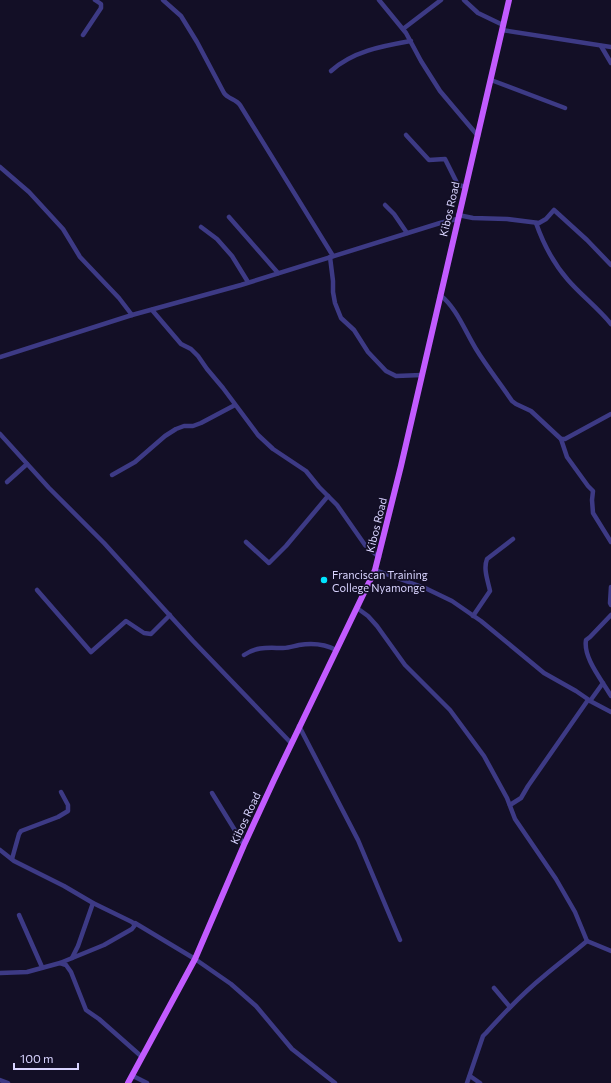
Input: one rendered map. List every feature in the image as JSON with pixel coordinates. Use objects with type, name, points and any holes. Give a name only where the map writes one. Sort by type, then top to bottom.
[{"type":"main road","name":"Kibos Road","points":[[128,1083],[195,959],[244,845],[375,570],[509,0]]},
{"type":"street","points":[[83,35],[101,8],[101,4],[95,0]]},
{"type":"street","points":[[163,0],[181,16],[198,42],[224,92],[228,97],[237,101],[240,105],[331,257],[333,292],[335,303],[341,318],[354,330],[368,352],[386,371],[396,376],[422,375]]},
{"type":"street","points":[[380,0],[411,41],[421,62],[440,91],[478,136]]},
{"type":"street","points":[[403,29],[442,0]]},
{"type":"street","points":[[464,0],[478,13],[503,27],[611,47]]},
{"type":"street","points":[[331,71],[338,65],[351,58],[373,49],[411,41]]},
{"type":"street","points":[[601,46],[611,63]]},
{"type":"street","points":[[490,80],[565,108]]},
{"type":"street","points":[[406,135],[429,160],[445,159],[457,183],[465,187]]},
{"type":"street","points":[[0,167],[29,192],[62,229],[80,257],[119,298],[132,315]]},
{"type":"street","points":[[385,205],[394,214],[407,233]]},
{"type":"street","points":[[0,357],[132,315],[278,273],[458,217],[507,219],[536,223],[543,222],[553,210],[556,211],[587,240],[611,265]]},
{"type":"street","points":[[229,217],[278,273]]},
{"type":"street","points":[[536,223],[540,235],[567,279],[611,324]]},
{"type":"street","points":[[201,227],[217,239],[232,256],[248,282]]},
{"type":"street","points":[[440,295],[455,311],[477,350],[512,401],[531,411],[561,439],[567,457],[593,491],[593,513],[611,542]]},
{"type":"street","points":[[152,310],[181,344],[191,349],[198,356],[251,427],[266,444],[306,471],[337,505],[365,545],[378,557]]},
{"type":"street","points":[[112,475],[131,465],[176,429],[201,423],[235,405]]},
{"type":"street","points":[[561,439],[565,439],[611,414]]},
{"type":"street","points":[[0,434],[49,488],[104,543],[198,646],[292,743]]},
{"type":"street","points":[[7,482],[27,464]]},
{"type":"street","points":[[246,542],[269,563],[286,546],[328,496]]},
{"type":"street","points":[[473,616],[490,591],[486,575],[487,559],[513,539]]},
{"type":"street","points":[[375,570],[452,601],[544,673],[611,712]]},
{"type":"street","points":[[611,586],[611,605]]},
{"type":"street","points":[[36,590],[91,652],[126,621],[144,633],[151,634],[170,615]]},
{"type":"street","points":[[357,608],[368,616],[377,626],[405,666],[450,710],[459,721],[484,756],[507,798],[518,824],[547,864],[575,912],[587,941],[611,951]]},
{"type":"street","points":[[611,615],[586,640],[585,643],[592,666],[611,696]]},
{"type":"street","points":[[244,655],[256,649],[308,644],[326,646],[336,650]]},
{"type":"street","points":[[510,805],[521,798],[589,700],[603,683]]},
{"type":"street","points":[[300,726],[358,840],[400,940]]},
{"type":"street","points":[[12,859],[20,832],[58,817],[68,811],[68,805],[61,792]]},
{"type":"street","points":[[212,793],[244,845]]},
{"type":"street","points":[[0,850],[12,859],[93,903],[135,923],[195,959],[231,984],[256,1006],[292,1049],[335,1083]]},
{"type":"street","points":[[72,958],[78,946],[93,903]]},
{"type":"street","points":[[20,915],[42,967]]},
{"type":"street","points":[[0,973],[27,972],[60,963],[104,944],[132,929],[135,926],[135,923]]},
{"type":"street","points":[[468,1083],[483,1036],[510,1007],[543,976],[568,958],[587,941]]},
{"type":"street","points":[[60,963],[66,965],[71,972],[86,1010],[142,1057]]},
{"type":"street","points":[[494,988],[510,1007]]},
{"type":"street","points":[[133,1076],[147,1083]]},
{"type":"street","points":[[470,1076],[480,1083]]},
{"type":"street","points":[[0,1080],[8,1083]]},
{"type":"place","name":"Franciscan Training College Nyamonge","points":[[324,580]]}]
